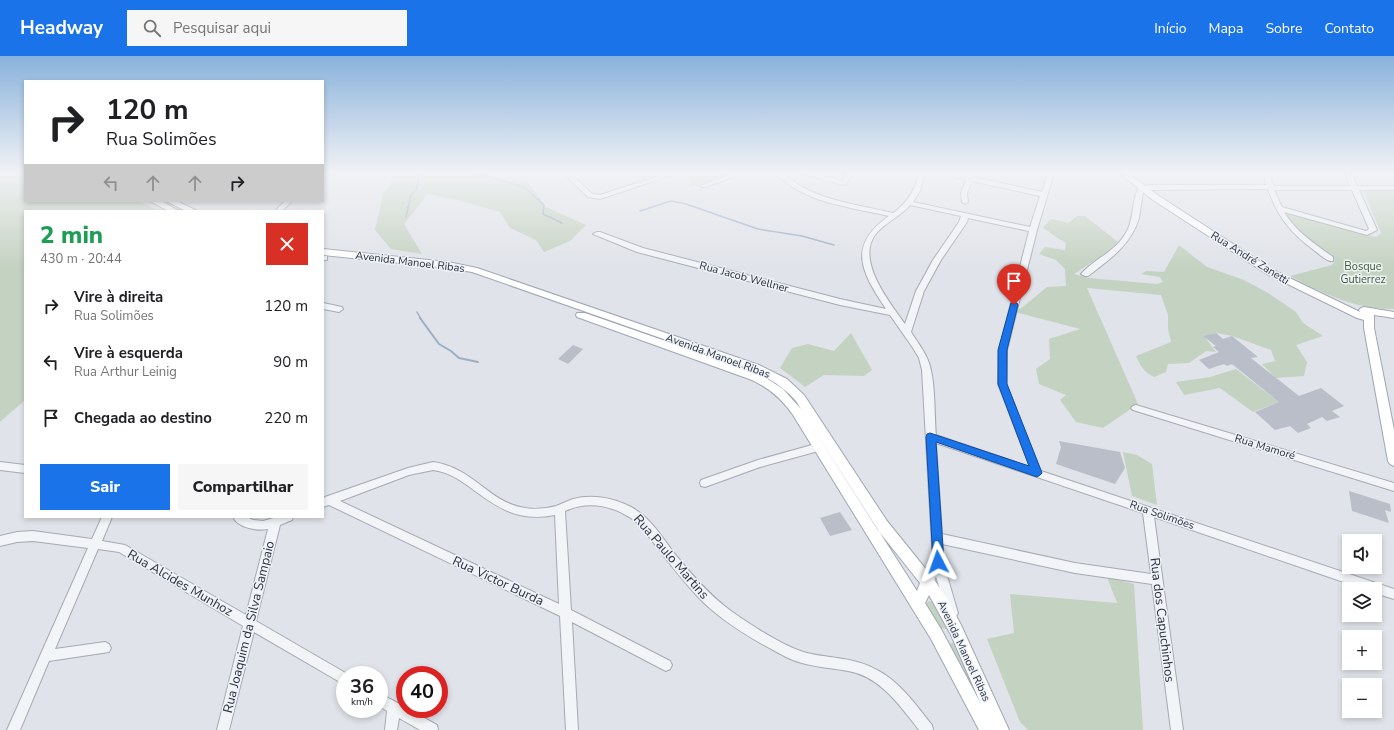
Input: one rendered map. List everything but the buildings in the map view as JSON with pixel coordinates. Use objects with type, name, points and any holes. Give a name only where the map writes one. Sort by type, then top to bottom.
[{"type":"main road","points":[[161,204],[173,210]]},
{"type":"main road","points":[[178,204],[190,210]]},
{"type":"main road","name":"Rua André Zanetti","points":[[1166,204],[1270,272],[1321,297],[1365,316]]},
{"type":"main road","name":"Avenida Manoel Ribas","points":[[324,257],[342,254],[448,265],[474,270],[507,280],[636,330]]},
{"type":"main road","name":"Avenida Manoel Ribas","points":[[324,257],[446,272],[488,282],[759,369],[775,377],[789,387],[806,407],[882,525],[941,600],[1001,730]]},
{"type":"main road","points":[[488,282],[503,282],[507,280]]},
{"type":"main road","points":[[1365,316],[1394,315]]},
{"type":"main road","points":[[1365,316],[1394,320]]},
{"type":"main road","points":[[1365,316],[1394,461]]},
{"type":"main road","name":"Avenida Manoel Ribas","points":[[660,338],[772,384],[791,403],[936,634],[987,730]]},
{"type":"main road","points":[[917,604],[928,582]]},
{"type":"main road","points":[[936,634],[951,633],[956,630]]},
{"type":"street","points":[[849,204],[894,215]]},
{"type":"street","points":[[906,204],[879,227],[870,237],[866,245],[865,253],[870,274],[892,313],[920,352],[925,366],[928,382],[938,562],[956,630]]},
{"type":"street","points":[[920,204],[1033,230]]},
{"type":"street","points":[[1037,473],[1002,384],[1002,369],[1003,350],[1033,230],[1041,204]]},
{"type":"street","points":[[1085,274],[1117,250],[1130,233],[1135,218],[1136,204]]},
{"type":"street","points":[[1278,204],[1283,217],[1294,230],[1330,259]]},
{"type":"street","points":[[1280,209],[1368,233],[1373,230],[1362,204]]},
{"type":"street","points":[[906,333],[920,290],[963,222],[965,215]]},
{"type":"street","name":"Rua Jacob Wellner","points":[[597,234],[640,250],[840,302],[892,313]]},
{"type":"street","points":[[324,306],[339,308]]},
{"type":"street","name":"Rua Mamoré","points":[[1136,408],[1394,487]]},
{"type":"street","name":"Rua Solimões","points":[[930,437],[1394,594]]},
{"type":"street","points":[[705,483],[758,464],[819,447]]},
{"type":"street","points":[[0,466],[24,469]]},
{"type":"street","name":"Rua Paulo Martins","points":[[326,501],[409,471],[425,467],[438,466],[457,474],[499,503],[512,510],[545,512],[560,509],[580,502],[611,504],[627,509],[643,521],[699,590],[727,615],[794,654],[813,660],[859,668],[878,677],[900,697],[927,730]]},
{"type":"street","name":"Rua Victor Burda","points":[[326,501],[541,601],[666,665]]},
{"type":"street","points":[[560,509],[572,730]]},
{"type":"street","name":"Rua dos Capuchinhos","points":[[1148,511],[1177,730]]},
{"type":"street","points":[[13,730],[108,518]]},
{"type":"street","points":[[240,518],[255,526],[268,526],[286,518]]},
{"type":"street","name":"Rua Joaquim da Silva Sampaio","points":[[223,730],[275,523]]},
{"type":"street","name":"Rua Alcides Munhoz","points":[[0,541],[17,537],[33,536],[116,547],[126,551],[336,674]]},
{"type":"street","points":[[937,538],[1075,568],[1157,580]]},
{"type":"street","points":[[928,582],[938,562]]},
{"type":"street","points":[[46,656],[105,648]]},
{"type":"street","points":[[388,704],[432,730]]},
{"type":"street","points":[[391,730],[394,708]]},
{"type":"green space","points":[[0,204],[145,204],[157,210],[24,210],[24,401],[0,422]]},
{"type":"green space","points":[[381,204],[420,204],[404,224],[422,254],[391,249],[375,230]]},
{"type":"green space","points":[[474,204],[544,204],[546,207],[586,225],[570,241],[544,252],[536,240],[510,228],[500,212]]},
{"type":"green space","name":"Bosque Gutierrez","points":[[1369,204],[1394,204],[1394,309],[1367,307],[1340,299],[1290,276],[1332,265],[1335,260],[1297,229],[1285,214],[1288,213],[1376,237],[1381,233]]},
{"type":"green space","points":[[1077,216],[1085,216],[1118,242],[1103,255],[1074,274],[1089,278],[1157,284],[1163,282],[1160,277],[1141,274],[1146,271],[1164,272],[1179,245],[1207,267],[1244,280],[1268,293],[1296,312],[1303,323],[1323,336],[1296,345],[1307,362],[1304,376],[1276,378],[1262,364],[1275,361],[1271,350],[1232,336],[1216,333],[1204,336],[1216,352],[1206,351],[1189,363],[1168,364],[1166,372],[1154,377],[1143,369],[1136,356],[1171,342],[1168,329],[1168,315],[1161,295],[1087,288],[1138,404],[1103,428],[1076,422],[1060,400],[1066,395],[1039,384],[1036,369],[1050,359],[1049,339],[1080,329],[1015,312],[1047,287],[1066,286],[1065,269],[1056,260],[1039,254],[1045,247],[1065,250],[1066,243],[1043,227],[1051,219],[1068,223]]},
{"type":"green space","points":[[851,333],[872,370],[864,376],[824,375],[805,387],[780,368],[792,348],[808,344],[834,351]]},
{"type":"green space","points":[[1236,369],[1279,402],[1253,412],[1220,388],[1184,395],[1176,382],[1210,377]]},
{"type":"green space","points":[[1123,452],[1137,455],[1152,464],[1157,505],[1132,496]]},
{"type":"green space","points":[[1107,577],[1134,584],[1143,730],[1028,730],[1020,722],[987,639],[1014,633],[1010,594],[1117,603]]},
{"type":"green space","points":[[929,601],[933,602],[948,629],[939,628],[925,604]]},
{"type":"green space","points":[[956,642],[996,730],[991,730],[949,644]]},
{"type":"waterway","points":[[406,217],[409,204]]},
{"type":"waterway","points":[[543,204],[543,214],[562,223]]},
{"type":"waterway","points":[[640,211],[660,204]]},
{"type":"waterway","points":[[687,204],[758,229],[802,236],[834,245]]},
{"type":"waterway","points":[[417,312],[421,319]]},
{"type":"waterway","points":[[420,318],[439,344],[459,358],[478,362]]},
{"type":"route","points":[[938,562],[930,437],[1037,473],[1002,384],[1003,350],[1014,305]]}]
